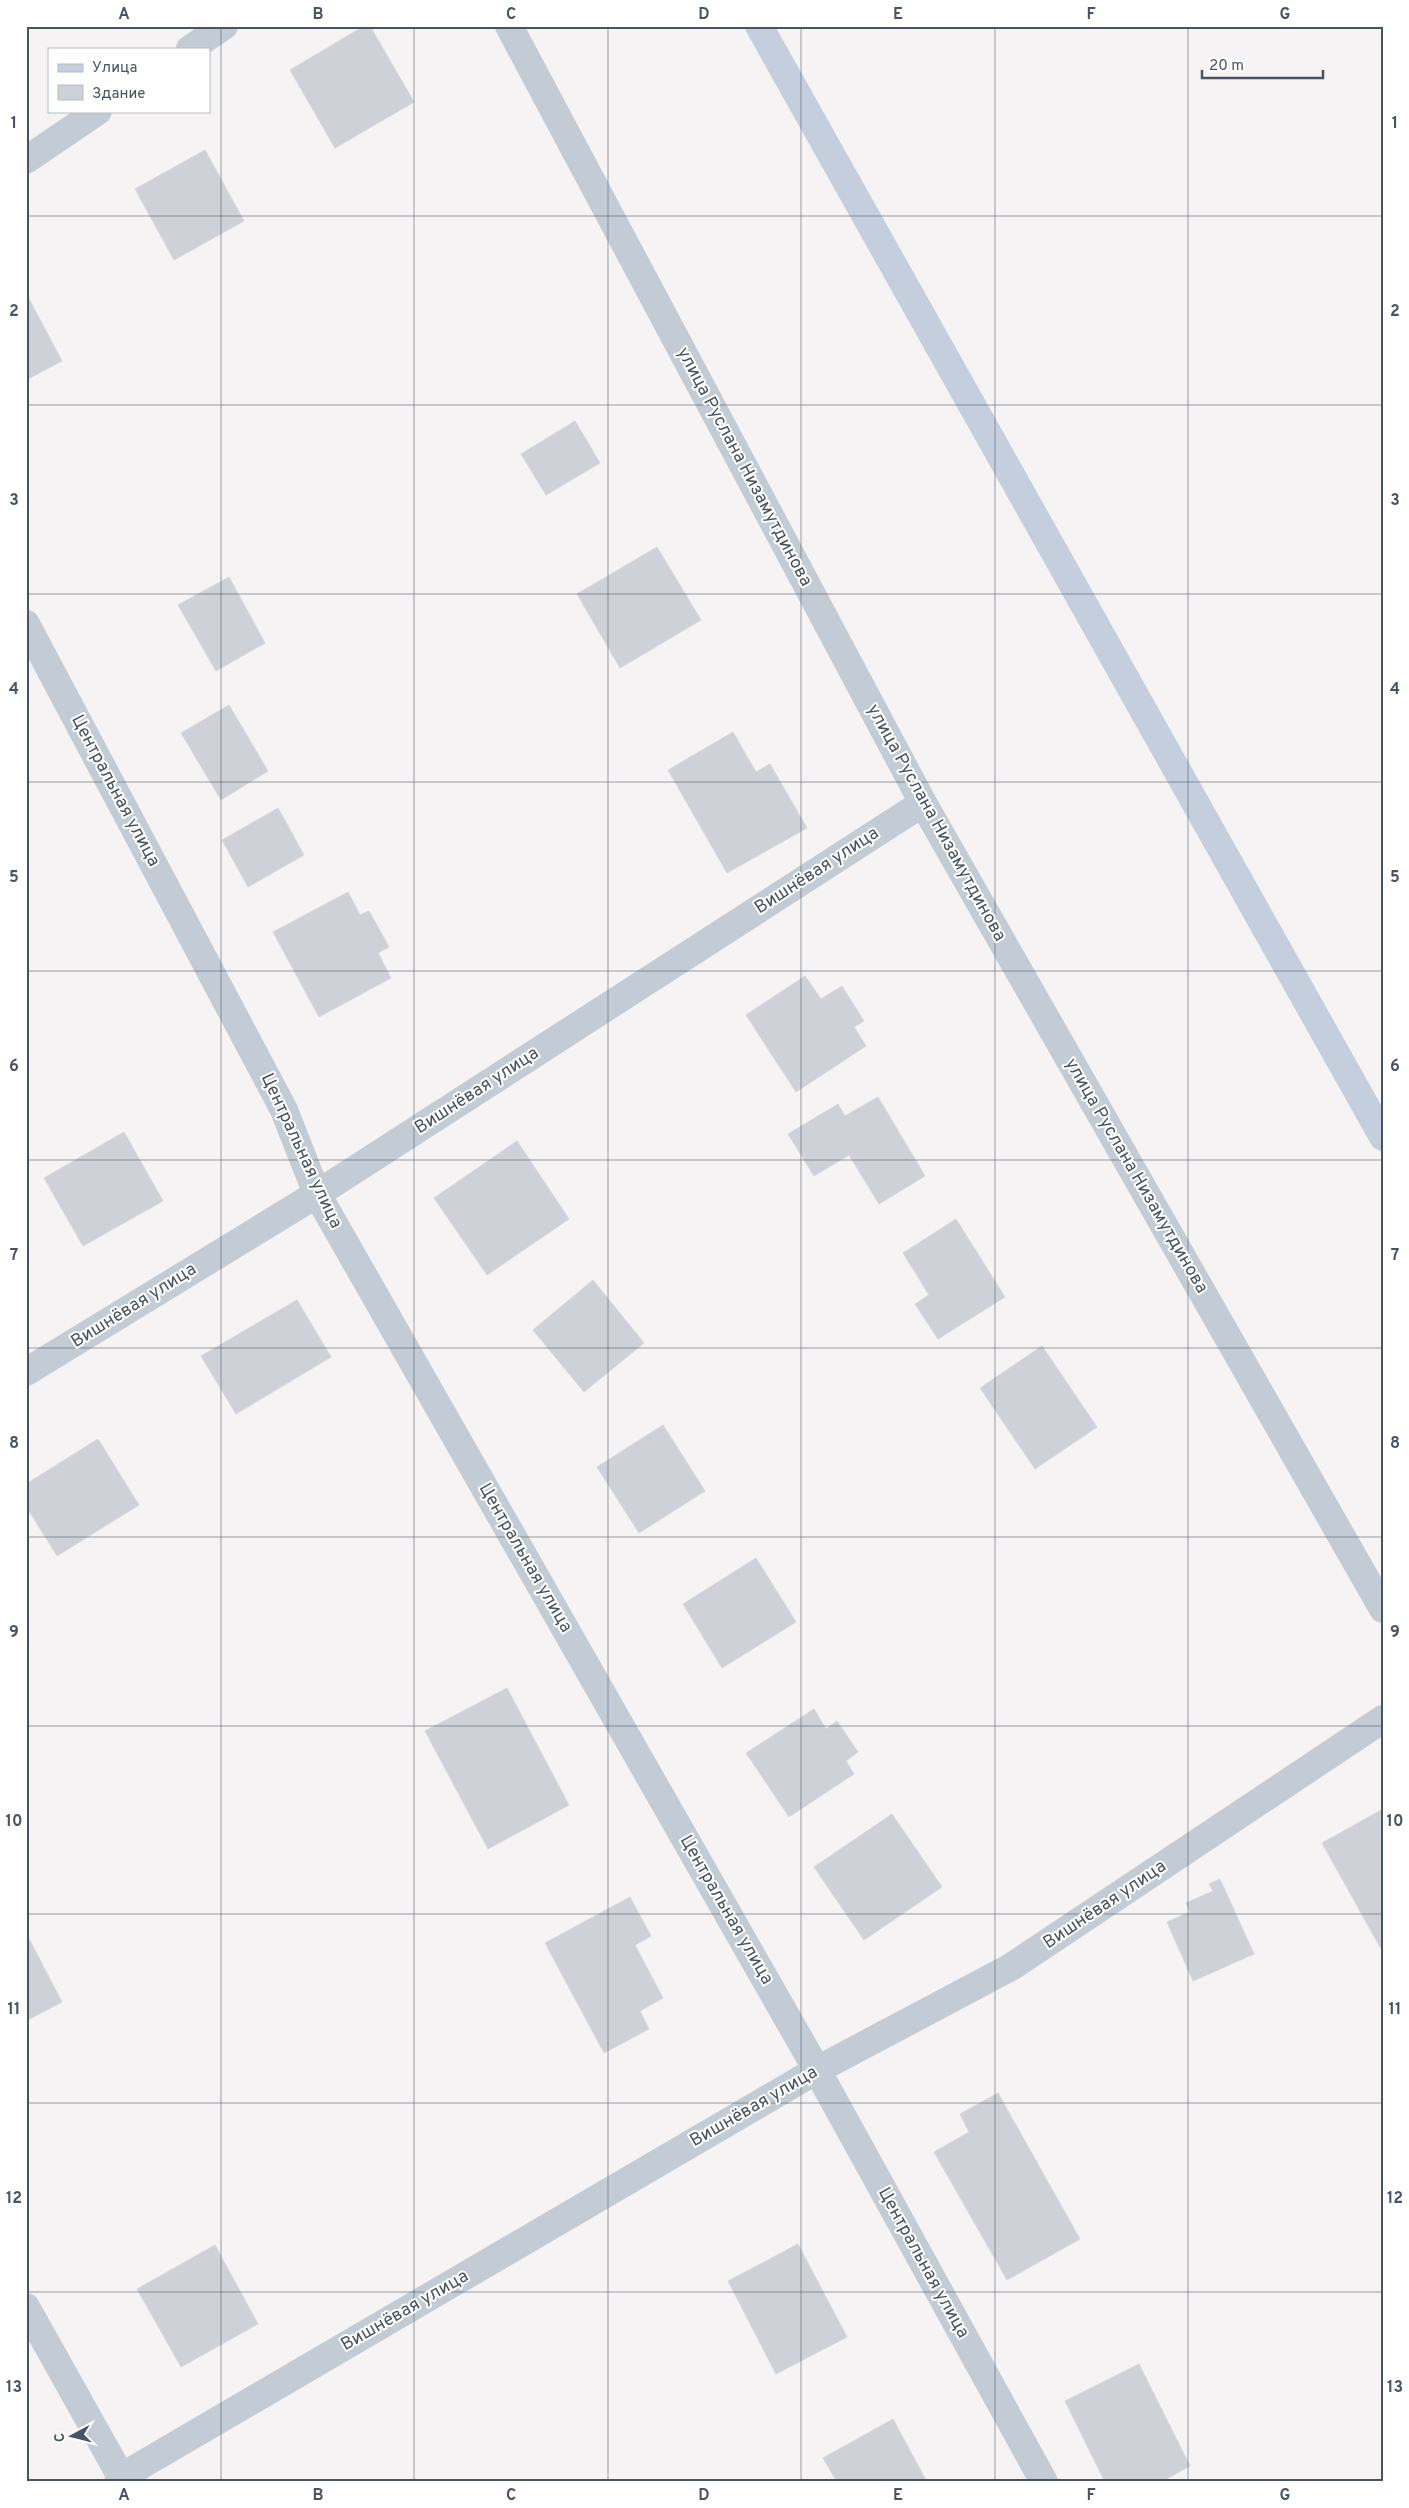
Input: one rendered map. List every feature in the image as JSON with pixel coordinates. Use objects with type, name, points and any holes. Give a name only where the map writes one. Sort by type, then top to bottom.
[{"type":"main road","points":[[759,26],[1383,1137]]},
{"type":"street","points":[[191,48],[224,26]]},
{"type":"street","name":"улица Руслана Низамутдинова","points":[[509,26],[923,803],[1383,1609]]},
{"type":"street","points":[[26,160],[97,112]]},
{"type":"street","name":"Центральная улица","points":[[26,624],[284,1110],[317,1194],[817,2070],[1044,2482]]},
{"type":"street","name":"Вишнёвая улица","points":[[26,1372],[317,1194],[923,803]]},
{"type":"street","name":"Вишнёвая улица","points":[[121,2480],[817,2070],[1011,1967],[1383,1719]]},
{"type":"street","points":[[26,2307],[121,2480]]},
{"type":"building","points":[[364,26],[370,26],[414,102],[335,148],[290,70]]},
{"type":"building","points":[[205,150],[244,221],[174,260],[135,189]]},
{"type":"building","points":[[26,293],[62,361],[26,380]]},
{"type":"building","points":[[575,421],[600,463],[546,495],[521,454]]},
{"type":"building","points":[[657,547],[701,620],[620,668],[577,594]]},
{"type":"building","points":[[229,577],[265,643],[216,671],[178,605]]},
{"type":"building","points":[[229,705],[268,771],[221,800],[181,733]]},
{"type":"building","points":[[733,732],[756,772],[770,764],[807,828],[727,873],[668,770]]},
{"type":"building","points":[[278,808],[304,855],[248,887],[222,840]]},
{"type":"building","points":[[348,892],[360,915],[369,911],[389,947],[378,953],[391,978],[319,1017],[273,932]]},
{"type":"building","points":[[805,976],[821,999],[842,986],[864,1021],[854,1027],[866,1046],[796,1092],[746,1015]]},
{"type":"building","points":[[878,1097],[925,1176],[879,1204],[849,1155],[814,1176],[788,1134],[838,1104],[845,1116]]},
{"type":"building","points":[[124,1132],[163,1201],[83,1246],[44,1178]]},
{"type":"building","points":[[517,1141],[569,1219],[487,1275],[434,1198]]},
{"type":"building","points":[[956,1219],[1005,1297],[938,1339],[915,1304],[929,1295],[903,1253]]},
{"type":"building","points":[[593,1280],[644,1343],[584,1392],[533,1330]]},
{"type":"building","points":[[297,1300],[331,1357],[236,1414],[201,1356]]},
{"type":"building","points":[[1042,1346],[1097,1427],[1035,1469],[980,1388]]},
{"type":"building","points":[[663,1425],[705,1491],[639,1533],[597,1467]]},
{"type":"building","points":[[98,1439],[139,1505],[57,1556],[26,1506],[26,1484]]},
{"type":"building","points":[[756,1558],[796,1622],[722,1668],[683,1604]]},
{"type":"building","points":[[507,1688],[569,1805],[488,1849],[425,1731]]},
{"type":"building","points":[[814,1709],[826,1729],[837,1721],[858,1752],[846,1761],[854,1774],[789,1817],[746,1753]]},
{"type":"building","points":[[1383,1809],[1383,1946],[1380,1947],[1322,1843]]},
{"type":"building","points":[[892,1814],[942,1887],[864,1940],[814,1867]]},
{"type":"building","points":[[1220,1879],[1254,1954],[1193,1981],[1167,1922],[1190,1912],[1186,1903],[1213,1891],[1209,1884]]},
{"type":"building","points":[[630,1897],[651,1936],[635,1945],[663,1998],[640,2011],[649,2029],[604,2053],[545,1943]]},
{"type":"building","points":[[26,1933],[62,2002],[26,2021]]},
{"type":"building","points":[[998,2093],[1080,2239],[1007,2280],[934,2152],[969,2132],[960,2114]]},
{"type":"building","points":[[798,2244],[847,2337],[776,2374],[728,2281]]},
{"type":"building","points":[[215,2245],[258,2324],[181,2367],[137,2289]]},
{"type":"building","points":[[1139,2364],[1190,2466],[1161,2482],[1105,2482],[1065,2401]]},
{"type":"building","points":[[893,2419],[927,2482],[837,2482],[823,2458]]}]
